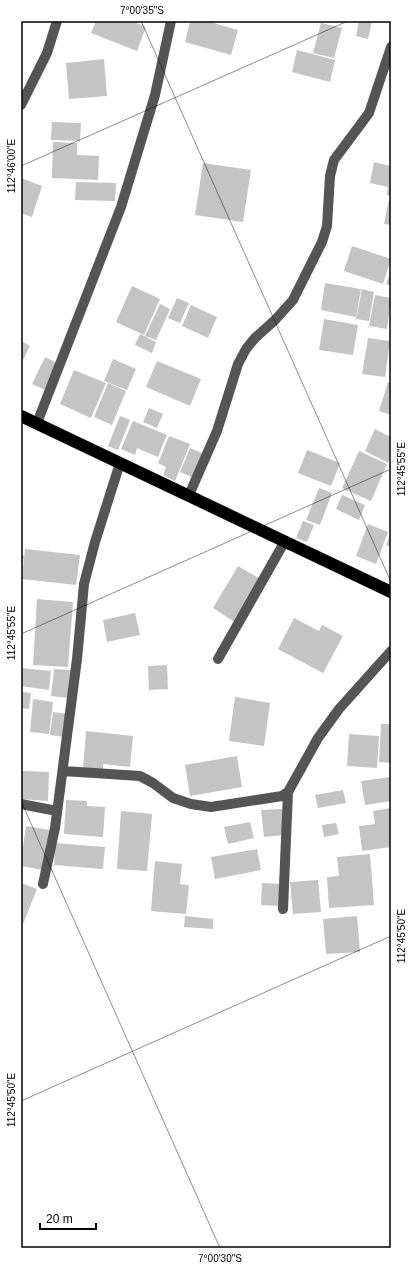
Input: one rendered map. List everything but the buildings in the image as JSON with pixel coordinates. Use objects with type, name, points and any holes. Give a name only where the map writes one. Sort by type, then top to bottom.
[{"type":"highway","points":[[21,416],[391,592]]},
{"type":"street","points":[[21,106],[47,53],[57,21]]},
{"type":"street","points":[[37,423],[121,207],[155,95],[171,21]]},
{"type":"street","points":[[189,495],[217,431],[238,364],[246,349],[255,338],[276,320],[293,300],[322,242],[327,226],[330,176],[334,160],[368,113],[391,47]]},
{"type":"street","points":[[43,884],[56,828],[77,659],[84,584],[95,542],[120,463]]},
{"type":"street","points":[[218,659],[286,541]]},
{"type":"street","points":[[63,772],[140,776],[153,783],[173,798],[191,804],[211,807],[277,798],[288,792],[322,733],[339,709],[391,651]]},
{"type":"street","points":[[283,909],[288,792]]},
{"type":"street","points":[[21,804],[57,811]]}]
